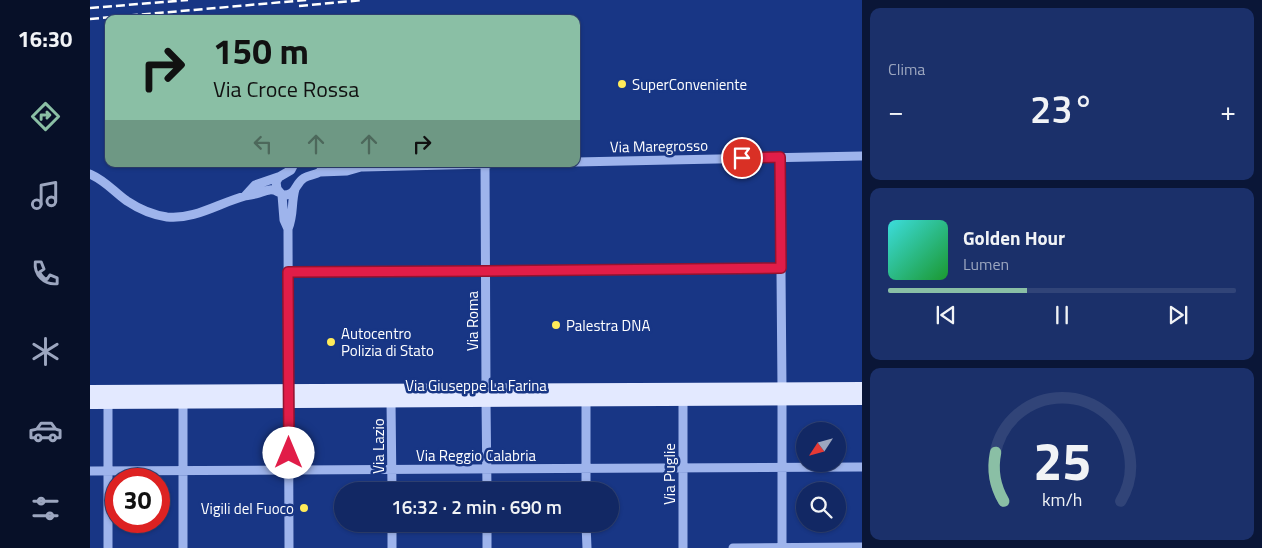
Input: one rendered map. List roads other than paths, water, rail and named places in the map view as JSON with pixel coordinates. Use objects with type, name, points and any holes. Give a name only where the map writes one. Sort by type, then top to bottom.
[{"type":"main road","name":"Via Giuseppe La Farina","points":[[90,391],[289,396],[391,401],[486,395],[586,400],[683,400],[862,388]]},
{"type":"main road","name":"Via Giuseppe La Farina","points":[[90,403],[183,402],[289,396],[782,393],[862,399]]},
{"type":"street","name":"Via Maregrosso","points":[[580,162],[862,156]]},
{"type":"street","points":[[780,157],[782,548]]},
{"type":"street","points":[[244,196],[255,185],[282,175],[290,171],[292,167]]},
{"type":"street","points":[[90,174],[105,182],[132,204],[149,212],[166,217],[183,217],[244,196],[269,190],[289,195],[302,180],[322,168],[347,171],[362,167]]},
{"type":"street","name":"Via Roma","points":[[484,167],[487,482]]},
{"type":"street","points":[[282,175],[278,178],[276,187],[280,193],[284,220],[288,229]]},
{"type":"street","points":[[289,548],[288,229],[292,218],[293,199],[296,189]]},
{"type":"street","points":[[288,272],[781,268]]},
{"type":"street","points":[[586,400],[586,482]]},
{"type":"street","name":"Via Puglie","points":[[683,400],[683,548]]},
{"type":"street","name":"Via Lazio","points":[[391,401],[392,482]]},
{"type":"street","points":[[183,402],[183,548]]},
{"type":"street","points":[[108,403],[108,468]]},
{"type":"street","name":"Via Reggio Calabria","points":[[170,470],[862,467]]},
{"type":"street","name":"Via Reggio Calabria","points":[[90,471],[105,470]]},
{"type":"street","points":[[392,532],[392,548]]},
{"type":"street","points":[[487,532],[487,548]]},
{"type":"street","points":[[586,532],[587,548]]},
{"type":"street","points":[[108,533],[108,548]]},
{"type":"street","points":[[733,548],[862,547]]},
{"type":"railway","points":[[90,8],[188,0]]},
{"type":"railway","points":[[136,15],[307,0]]},
{"type":"railway","points":[[299,6],[363,0]]},
{"type":"railway","points":[[90,19],[105,18]]},
{"type":"place","name":"SuperConveniente","points":[[622,84]]},
{"type":"place","name":"Palestra DNA","points":[[556,325]]},
{"type":"place","name":"Autocentro Polizia di Stato","points":[[331,342]]},
{"type":"place","name":"Vigili del Fuoco","points":[[304,508]]}]
